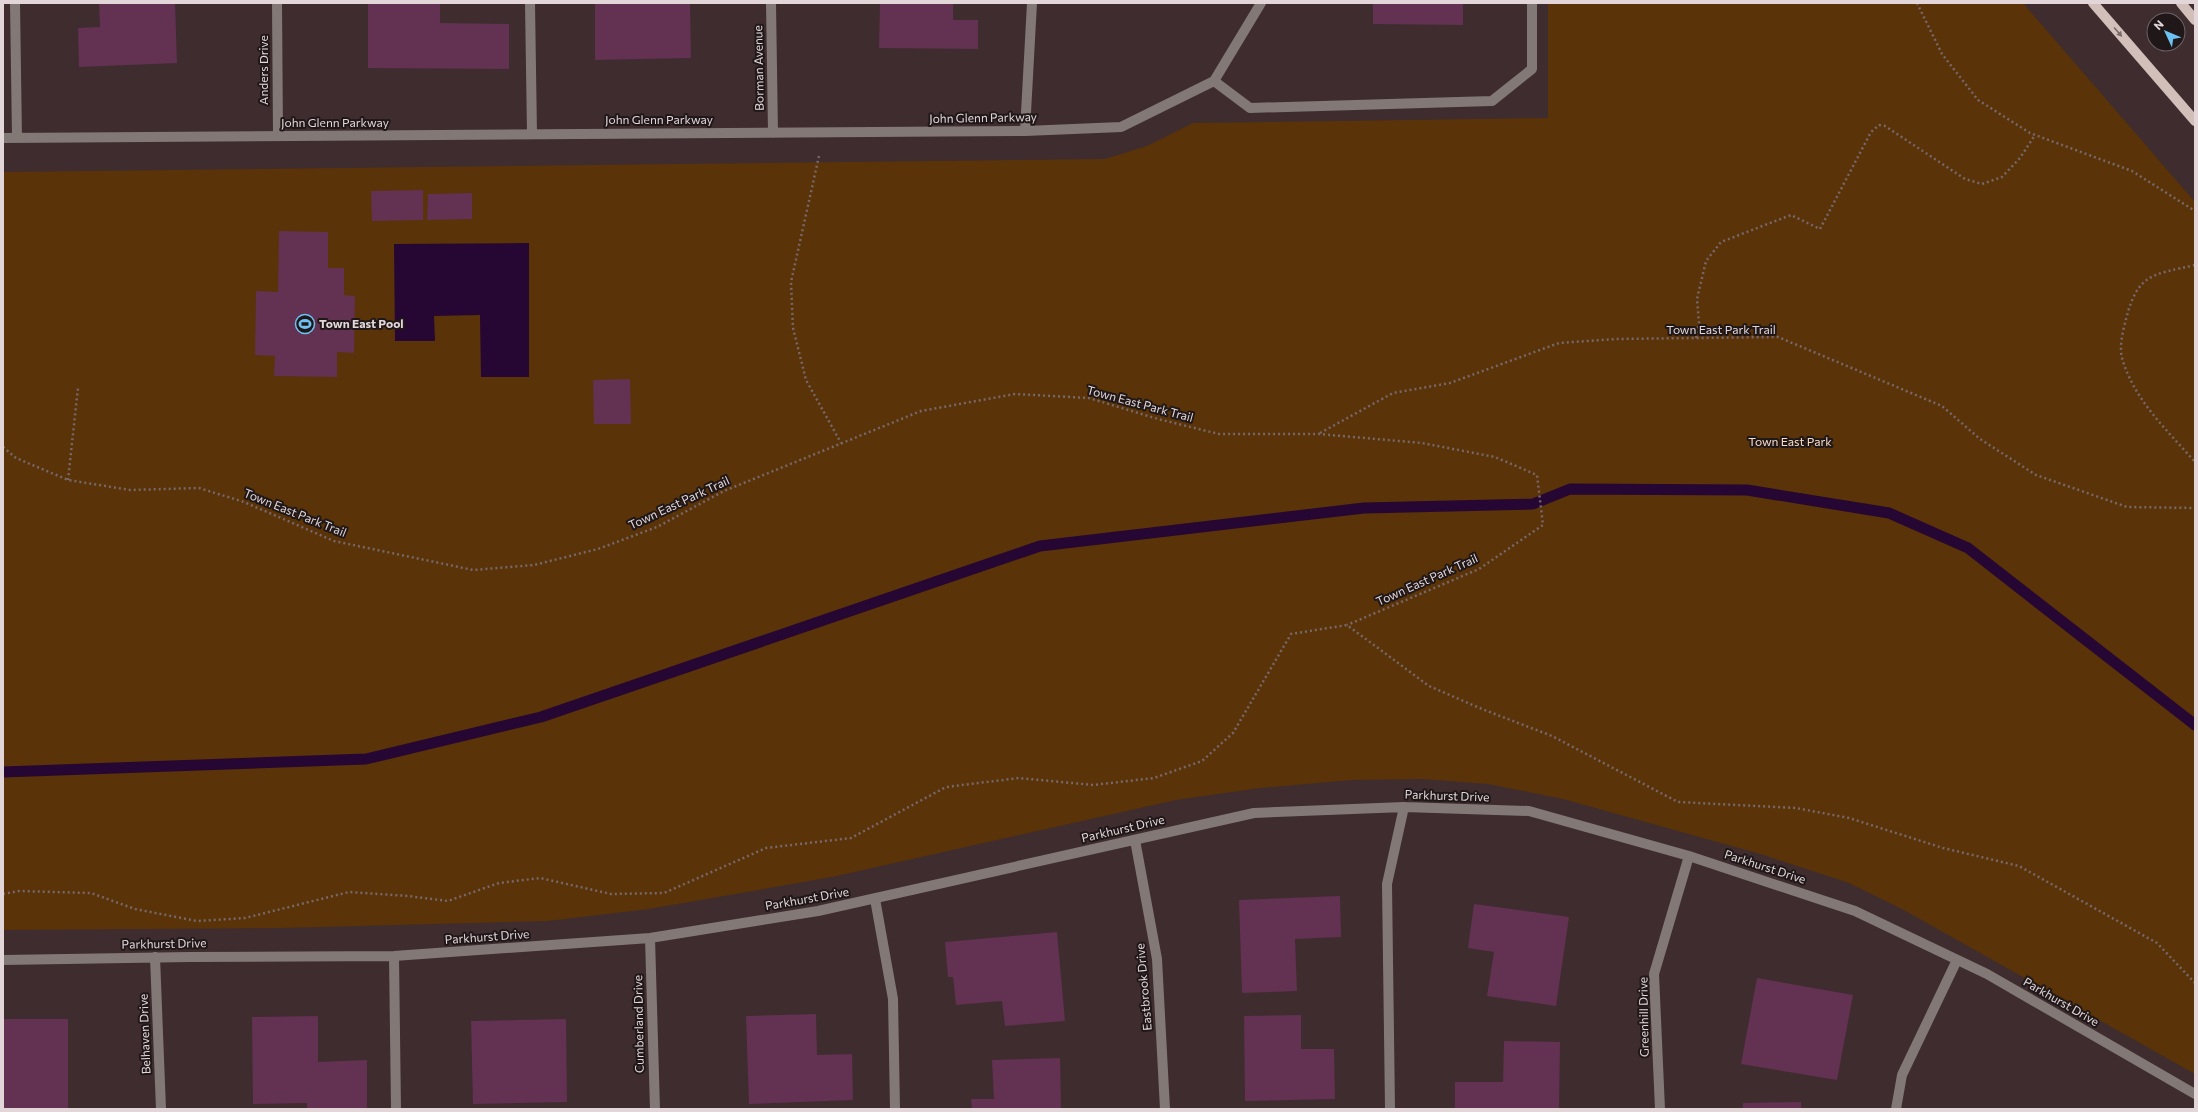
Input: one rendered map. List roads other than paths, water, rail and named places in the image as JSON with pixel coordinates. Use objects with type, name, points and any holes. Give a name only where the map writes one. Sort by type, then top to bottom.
[{"type":"main road","points":[[2093,3],[2195,121]]},
{"type":"main road","points":[[2181,3],[2195,20]]},
{"type":"street","points":[[15,3],[17,138]]},
{"type":"street","name":"Anders Drive","points":[[277,3],[278,136]]},
{"type":"street","points":[[530,3],[532,134]]},
{"type":"street","name":"Borman Avenue","points":[[771,3],[773,133]]},
{"type":"street","points":[[1025,131],[1032,3]]},
{"type":"street","points":[[1261,3],[1214,81],[1250,108],[1492,101],[1532,69],[1532,3]]},
{"type":"street","name":"John Glenn Parkway","points":[[3,138],[1025,131],[1121,127],[1214,81]]},
{"type":"street","points":[[1390,1109],[1387,884],[1404,807]]},
{"type":"street","name":"Parkhurst Drive","points":[[3,960],[155,957],[394,956],[650,938],[818,911],[1254,813],[1404,807],[1528,811],[1689,856],[1855,911],[1987,974],[2195,1094]]},
{"type":"street","name":"Eastbrook Drive","points":[[1135,840],[1157,959],[1165,1109]]},
{"type":"street","name":"Greenhill Drive","points":[[1660,1109],[1654,974],[1689,856]]},
{"type":"street","points":[[875,899],[893,998],[895,1109]]},
{"type":"street","name":"Cumberland Drive","points":[[650,938],[655,1109]]},
{"type":"street","points":[[394,956],[396,1109]]},
{"type":"street","name":"Belhaven Drive","points":[[155,957],[162,1109]]},
{"type":"street","points":[[1896,1109],[1902,1075],[1957,960]]},
{"type":"waterway","points":[[3,772],[366,759],[541,717],[1040,546],[1364,508],[1533,504],[1570,489],[1747,490],[1889,513],[1968,548],[2195,725]]},
{"type":"place","name":"Town East Pool","points":[[305,324]]},
{"type":"park label","name":"Town East Park","points":[[1790,442]]}]
